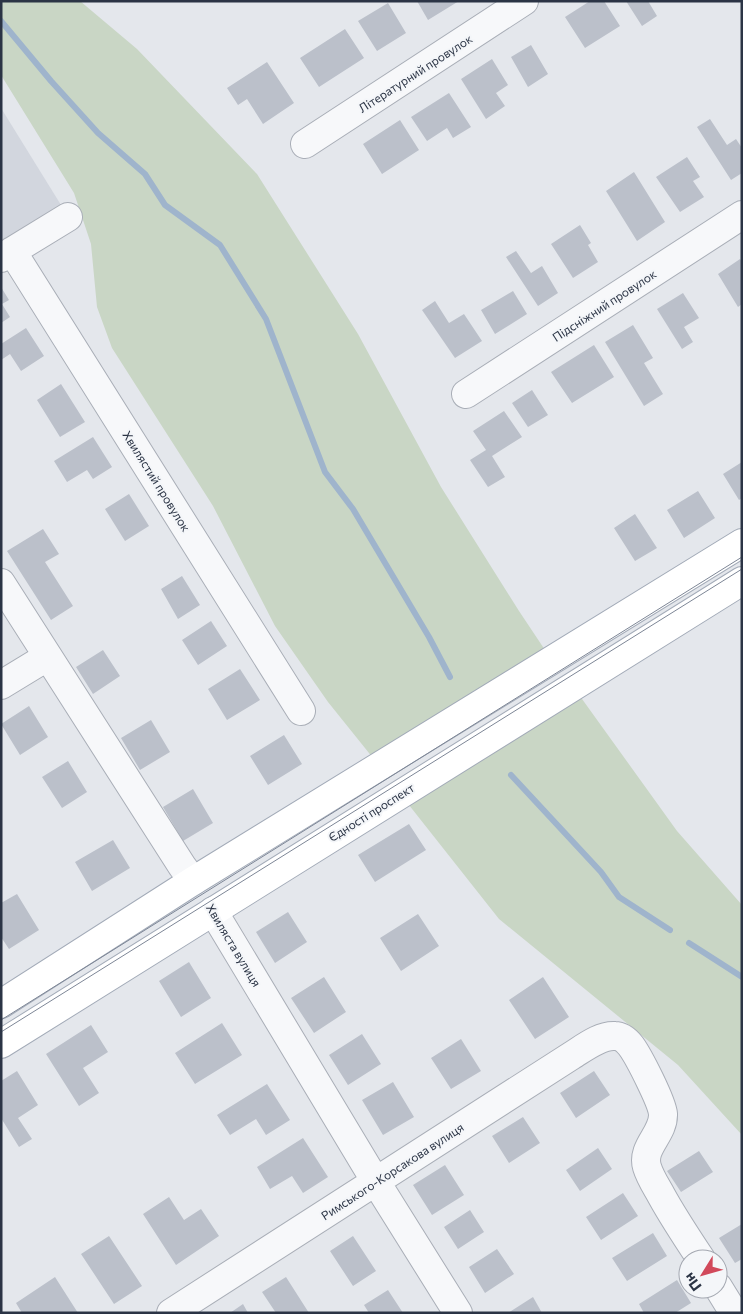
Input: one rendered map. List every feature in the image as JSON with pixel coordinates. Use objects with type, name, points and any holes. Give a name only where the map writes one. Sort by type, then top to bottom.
[{"type":"main road","points":[[1,1004],[193,881],[742,543]]},
{"type":"main road","name":"Єдності проспект","points":[[1,1044],[742,580]]},
{"type":"main road","name":"Хвиляста вулиця","points":[[193,881],[214,910]]},
{"type":"street","name":"Літературний провулок","points":[[305,144],[524,1]]},
{"type":"street","name":"Підсніжний провулок","points":[[466,394],[742,216]]},
{"type":"street","points":[[7,255],[68,217]]},
{"type":"street","name":"Хвилястий провулок","points":[[7,255],[301,711]]},
{"type":"street","name":"Хвиляста вулиця","points":[[1,583],[193,881]]},
{"type":"street","points":[[1,685],[47,657]]},
{"type":"street","name":"Хвиляста вулиця","points":[[214,910],[376,1182],[458,1313]]},
{"type":"street","name":"Римського-Корсакова вулиця","points":[[171,1313],[593,1042],[602,1038],[616,1036],[622,1038],[630,1045],[661,1104],[662,1123],[647,1151],[647,1166],[666,1205],[695,1249]]},
{"type":"street","points":[[725,1299],[734,1313]]},
{"type":"shaded area","points":[[1,108],[61,205],[1,242]]},
{"type":"green space","points":[[1,1],[80,1],[137,49],[257,174],[358,334],[441,487],[549,656],[377,763],[328,702],[275,626],[213,506],[112,348],[97,307],[91,244],[74,193],[1,75]]},
{"type":"green space","points":[[577,692],[677,831],[742,905],[742,1135],[678,1065],[499,919],[405,800]]},
{"type":"building","points":[[417,1],[459,1],[428,20]]},
{"type":"building","points":[[590,1],[604,1],[620,26],[585,48],[565,17]]},
{"type":"building","points":[[626,1],[648,1],[657,16],[642,26]]},
{"type":"building","points":[[388,3],[406,33],[377,51],[358,21]]},
{"type":"building","points":[[345,29],[364,58],[319,87],[300,58]]},
{"type":"building","points":[[531,45],[548,74],[528,87],[511,57]]},
{"type":"building","points":[[492,59],[508,85],[496,93],[505,106],[486,119],[461,79]]},
{"type":"building","points":[[267,62],[294,103],[263,124],[247,99],[238,105],[227,88]]},
{"type":"building","points":[[449,93],[471,127],[453,138],[447,128],[427,141],[411,117]]},
{"type":"building","points":[[710,119],[727,145],[736,139],[742,148],[742,173],[731,180],[697,127]]},
{"type":"building","points":[[400,120],[419,150],[382,174],[363,144]]},
{"type":"building","points":[[687,157],[700,177],[693,181],[704,197],[680,212],[656,177]]},
{"type":"building","points":[[634,172],[665,222],[637,241],[606,191]]},
{"type":"building","points":[[580,225],[591,243],[588,245],[598,262],[573,278],[551,244]]},
{"type":"building","points":[[516,251],[531,273],[542,266],[558,293],[538,306],[506,257]]},
{"type":"building","points":[[740,259],[742,262],[742,304],[738,307],[718,274]]},
{"type":"building","points":[[1,287],[9,300],[2,304],[10,317],[1,323]]},
{"type":"building","points":[[513,291],[527,314],[495,334],[481,310]]},
{"type":"building","points":[[683,293],[699,318],[684,327],[693,342],[682,349],[657,309]]},
{"type":"building","points":[[435,301],[449,323],[464,314],[482,341],[455,358],[422,310]]},
{"type":"building","points":[[633,325],[653,358],[644,363],[663,394],[644,406],[605,342]]},
{"type":"building","points":[[26,328],[44,356],[21,371],[10,354],[1,360],[1,344]]},
{"type":"building","points":[[594,345],[614,377],[572,403],[551,372]]},
{"type":"building","points":[[61,384],[85,422],[60,437],[37,400]]},
{"type":"building","points":[[532,390],[548,415],[528,427],[512,403]]},
{"type":"building","points":[[504,411],[522,437],[492,456],[505,477],[488,487],[470,460],[486,450],[473,431]]},
{"type":"building","points":[[93,437],[112,467],[93,479],[87,470],[67,482],[54,461]]},
{"type":"building","points":[[742,462],[742,498],[739,500],[723,474]]},
{"type":"building","points":[[698,491],[715,518],[684,538],[667,510]]},
{"type":"building","points":[[129,494],[149,526],[125,541],[105,509]]},
{"type":"building","points":[[635,514],[657,548],[635,561],[614,528]]},
{"type":"building","points":[[43,529],[59,554],[45,562],[73,606],[51,620],[7,551]]},
{"type":"building","points":[[182,576],[200,605],[178,619],[161,589]]},
{"type":"building","points":[[211,621],[227,646],[198,665],[182,640]]},
{"type":"building","points":[[103,650],[120,676],[93,694],[76,667]]},
{"type":"building","points":[[240,669],[260,700],[227,720],[208,689]]},
{"type":"building","points":[[29,706],[48,737],[20,755],[1,724]]},
{"type":"building","points":[[151,720],[170,752],[140,770],[121,738]]},
{"type":"building","points":[[284,735],[302,764],[268,785],[250,756]]},
{"type":"building","points":[[68,761],[87,792],[62,808],[42,777]]},
{"type":"building","points":[[193,789],[213,823],[183,841],[163,807]]},
{"type":"building","points":[[409,824],[426,850],[375,882],[358,855]]},
{"type":"building","points":[[113,840],[130,868],[92,891],[75,862]]},
{"type":"building","points":[[17,894],[39,930],[9,949],[1,937],[1,903]]},
{"type":"building","points":[[288,912],[307,942],[275,963],[256,932]]},
{"type":"building","points":[[418,914],[439,946],[401,971],[380,938]]},
{"type":"building","points":[[189,962],[211,998],[181,1017],[159,981]]},
{"type":"building","points":[[324,977],[346,1012],[314,1033],[291,998]]},
{"type":"building","points":[[543,977],[569,1017],[535,1039],[509,1000]]},
{"type":"building","points":[[222,1023],[242,1055],[195,1084],[175,1053]]},
{"type":"building","points":[[91,1025],[108,1052],[83,1068],[99,1093],[79,1106],[46,1054]]},
{"type":"building","points":[[362,1034],[381,1064],[348,1085],[329,1055]]},
{"type":"building","points":[[461,1039],[481,1071],[451,1089],[431,1058]]},
{"type":"building","points":[[17,1071],[38,1105],[18,1118],[32,1139],[19,1147],[1,1118],[1,1081]]},
{"type":"building","points":[[594,1071],[610,1095],[576,1118],[560,1093]]},
{"type":"building","points":[[393,1082],[414,1117],[383,1135],[362,1100]]},
{"type":"building","points":[[267,1084],[290,1120],[266,1135],[256,1119],[230,1135],[217,1115]]},
{"type":"building","points":[[523,1117],[540,1143],[509,1163],[492,1136]]},
{"type":"building","points":[[303,1138],[328,1177],[303,1193],[292,1176],[270,1189],[257,1167]]},
{"type":"building","points":[[598,1148],[612,1169],[580,1191],[566,1170]]},
{"type":"building","points":[[699,1151],[713,1172],[681,1192],[667,1171]]},
{"type":"building","points":[[445,1165],[464,1195],[432,1215],[413,1185]]},
{"type":"building","points":[[623,1193],[638,1216],[601,1240],[586,1217]]},
{"type":"building","points":[[169,1197],[184,1220],[201,1209],[219,1236],[176,1265],[143,1214]]},
{"type":"building","points":[[470,1210],[484,1232],[458,1249],[444,1227]]},
{"type":"building","points":[[742,1224],[742,1259],[735,1263],[728,1249],[726,1249],[719,1238]]},
{"type":"building","points":[[653,1233],[667,1256],[627,1281],[612,1258]]},
{"type":"building","points":[[109,1236],[142,1286],[114,1304],[81,1254]]},
{"type":"building","points":[[353,1236],[376,1271],[353,1286],[330,1251]]},
{"type":"building","points":[[497,1249],[514,1274],[485,1293],[469,1267]]},
{"type":"building","points":[[55,1277],[78,1313],[22,1313],[16,1303]]},
{"type":"building","points":[[286,1277],[309,1313],[276,1313],[262,1292]]},
{"type":"building","points":[[677,1280],[678,1299],[689,1299],[691,1303],[675,1313],[644,1313],[639,1304]]},
{"type":"building","points":[[388,1290],[403,1313],[369,1313],[364,1305]]},
{"type":"building","points":[[533,1297],[542,1313],[508,1313]]},
{"type":"building","points":[[243,1304],[248,1313],[230,1313]]},
{"type":"waterway","points":[[1,21],[98,133],[145,174],[165,205],[220,245],[266,319],[325,472],[353,509],[429,637],[450,677]]},
{"type":"waterway","points":[[511,775],[601,872],[619,897],[670,930]]},
{"type":"waterway","points":[[689,943],[742,977]]},
{"type":"tram line","points":[[1,1020],[742,557]]},
{"type":"tram line","points":[[1,1032],[742,569]]}]
